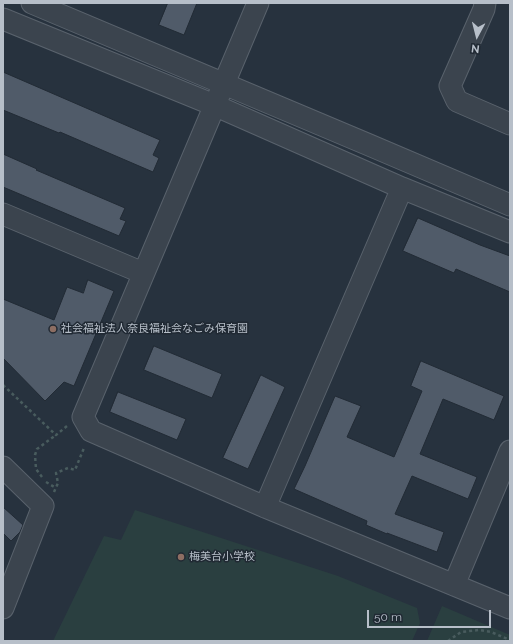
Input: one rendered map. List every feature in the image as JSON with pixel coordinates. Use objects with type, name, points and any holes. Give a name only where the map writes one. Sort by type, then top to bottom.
[{"type":"street","points":[[32,3],[510,205]]},
{"type":"street","points":[[258,3],[83,417],[91,431],[265,507],[510,608]]},
{"type":"street","points":[[485,3],[484,9],[450,86],[457,101],[510,124]]},
{"type":"street","points":[[3,19],[214,105],[402,188],[510,232]]},
{"type":"street","points":[[265,507],[402,188]]},
{"type":"street","points":[[3,214],[143,273]]},
{"type":"street","points":[[454,585],[510,451]]},
{"type":"street","points":[[3,467],[43,506],[4,605]]},
{"type":"path","points":[[56,435],[37,449],[35,455],[36,469],[44,480],[56,488]]},
{"type":"path","points":[[43,506],[52,500],[58,483],[56,473],[68,468],[75,470],[84,448]]},
{"type":"path","points":[[448,641],[461,632],[479,630],[490,632],[510,640]]},
{"type":"green space","name":"梅美台小学校","points":[[135,510],[338,576],[417,608],[420,623],[412,641],[53,641],[104,536],[121,540]]},
{"type":"green space","points":[[442,606],[510,635],[510,641],[427,641]]},
{"type":"building","points":[[168,3],[197,3],[184,35],[159,25]]},
{"type":"building","points":[[3,72],[160,140],[153,155],[159,158],[153,172],[60,132],[59,133],[3,110]]},
{"type":"building","points":[[3,154],[37,169],[36,170],[125,208],[120,219],[126,221],[119,236],[3,187]]},
{"type":"building","points":[[418,218],[480,245],[510,256],[510,292],[456,269],[454,273],[403,251]]},
{"type":"building","points":[[88,280],[114,291],[74,386],[64,382],[45,401],[3,358],[3,299],[54,320],[67,287],[83,293]]},
{"type":"building","points":[[154,346],[222,374],[212,398],[144,370]]},
{"type":"building","points":[[421,361],[504,396],[494,420],[443,399],[420,454],[477,477],[468,499],[412,476],[395,514],[444,532],[437,552],[366,525],[367,521],[294,489],[335,396],[361,406],[347,437],[394,457],[422,391],[411,386]]},
{"type":"building","points":[[261,375],[285,387],[248,469],[223,458]]},
{"type":"building","points":[[118,392],[186,419],[177,440],[110,412]]},
{"type":"building","points":[[3,507],[23,525],[20,532],[11,541],[3,533]]},
{"type":"place","name":"社会福祉法人奈良福祉会なごみ保育園","points":[[53,329]]},
{"type":"place","name":"梅美台小学校","points":[[181,557]]}]
